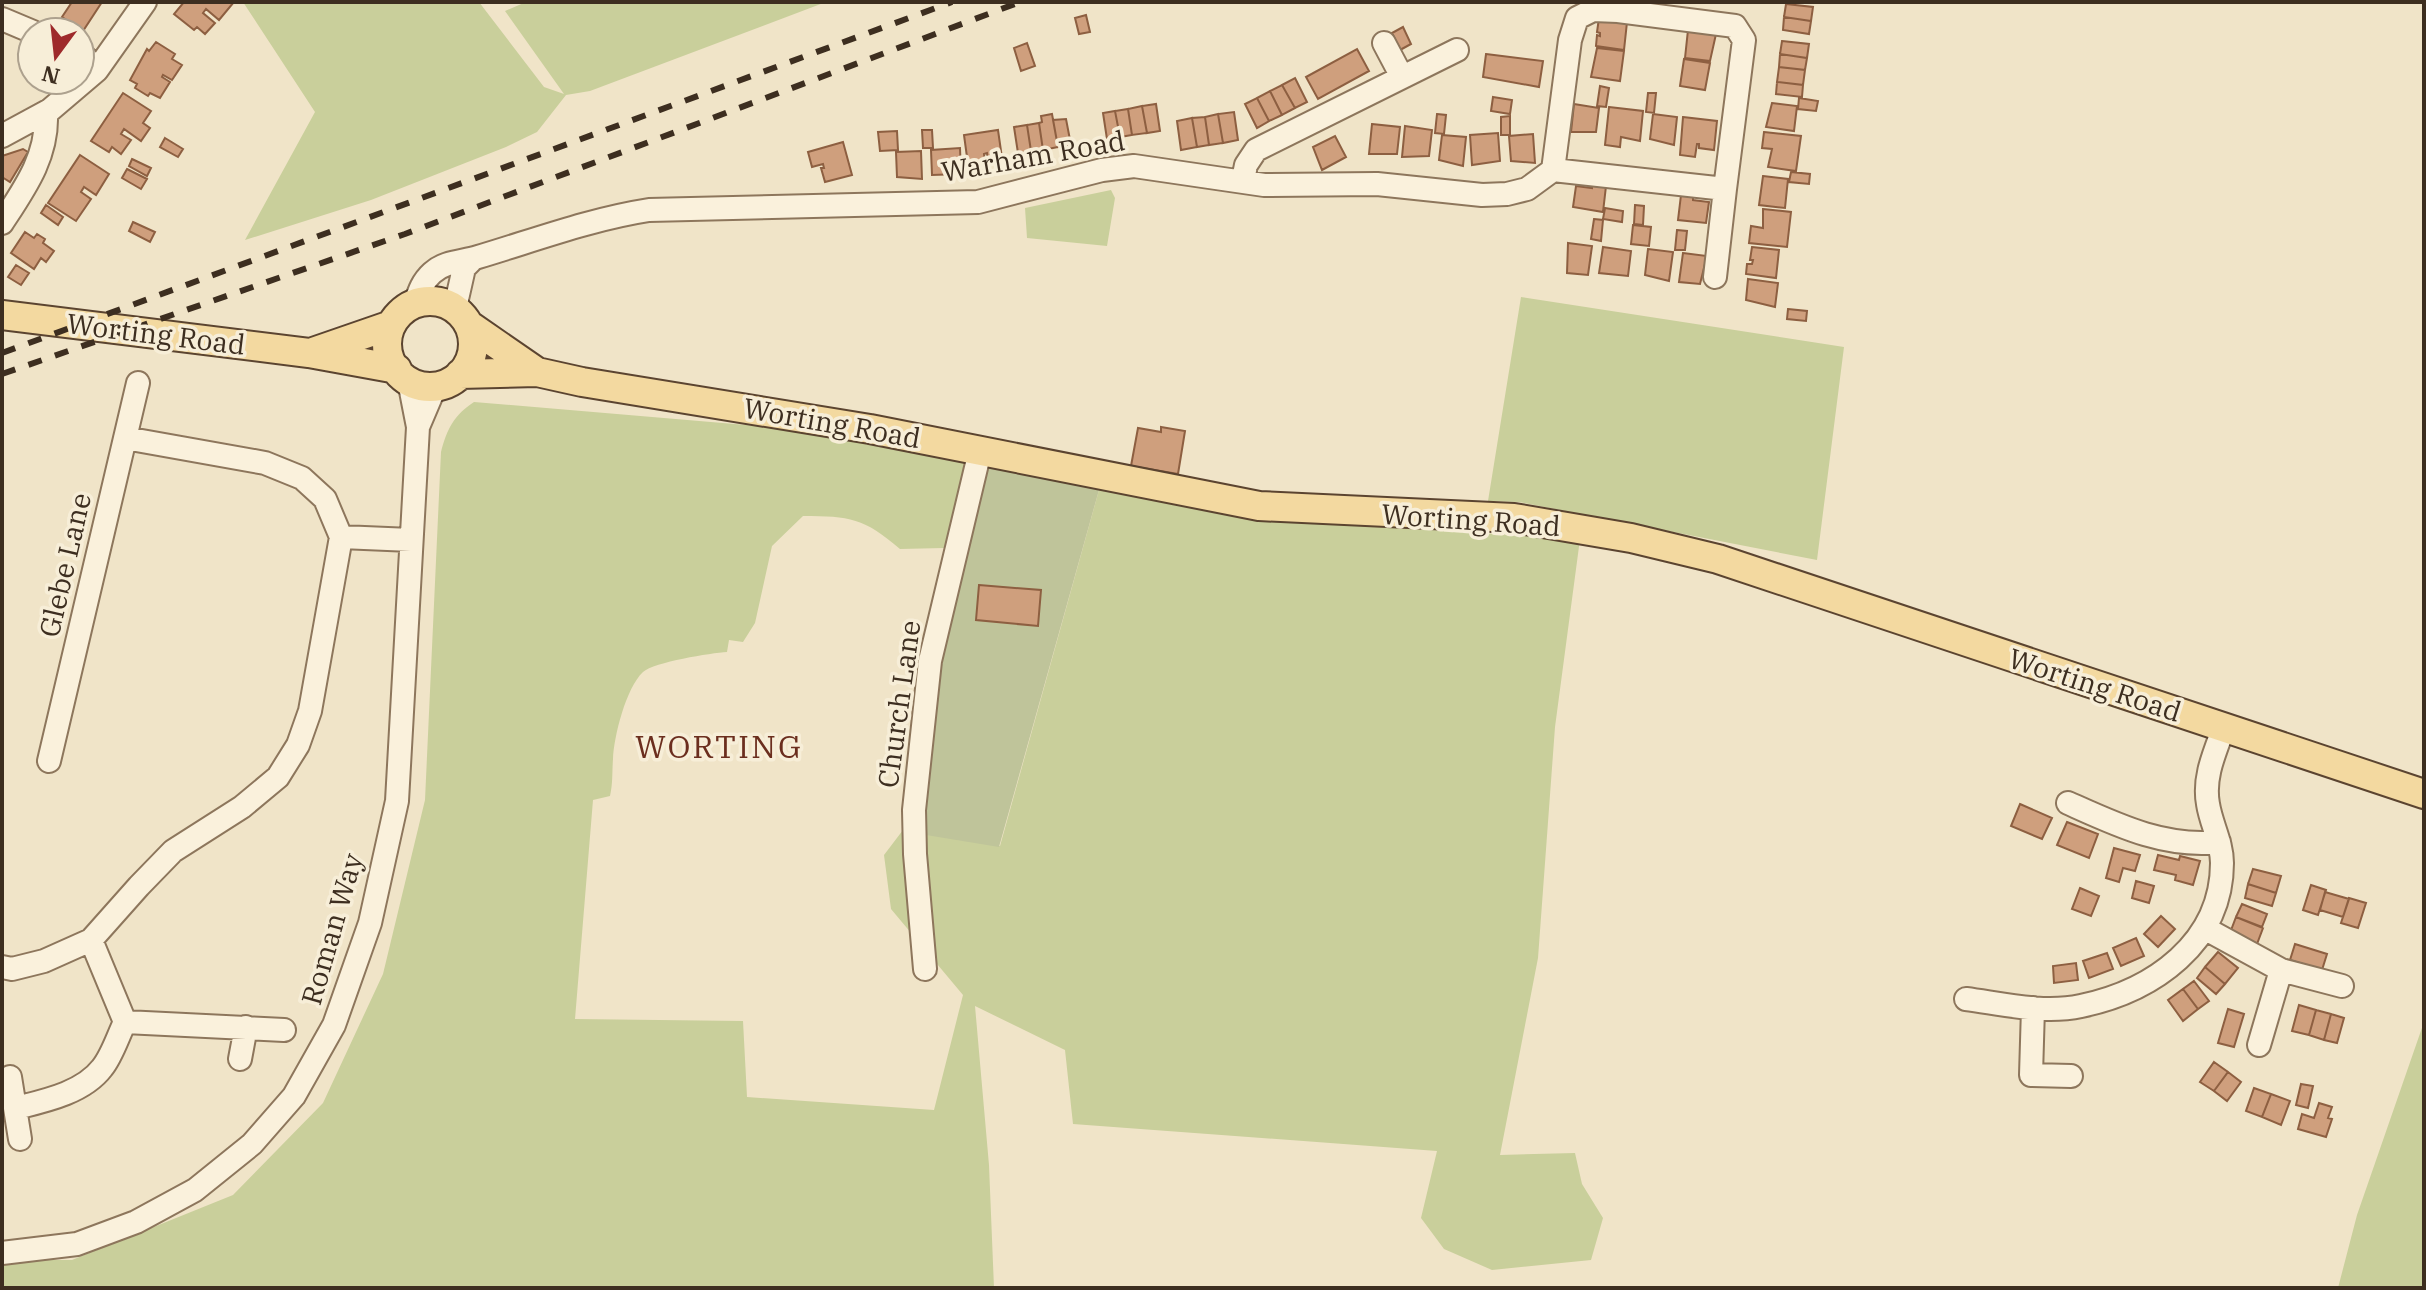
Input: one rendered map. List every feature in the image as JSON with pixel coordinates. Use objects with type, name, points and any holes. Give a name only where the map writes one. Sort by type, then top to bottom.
[{"type":"main road","points":[[428,301],[443,303],[462,317],[473,344],[471,358],[425,378],[392,364],[387,350],[391,325],[400,313],[415,304],[428,301]]},
{"type":"main road","name":"Worting Road","points":[[2,315],[309,353],[425,378],[537,372],[841,424],[1259,506],[1502,517],[1631,538],[1718,559],[2424,794]]},
{"type":"main road","name":"Worting Road","points":[[462,317],[537,372]]},
{"type":"main road","name":"Worting Road","points":[[309,353],[391,325]]},
{"type":"street","points":[[2,136],[46,113],[97,70],[145,2]]},
{"type":"street","points":[[1715,277],[1744,40],[1735,26],[1618,11],[1593,10],[1577,18],[1570,40],[1553,170],[1725,189]]},
{"type":"street","points":[[1384,43],[1402,77]]},
{"type":"street","points":[[1243,180],[1246,165],[1256,150],[1457,50]]},
{"type":"street","points":[[2,223],[38,166],[46,133],[46,113]]},
{"type":"street","name":"Warham Road","points":[[415,304],[420,287],[433,272],[446,264],[473,259],[614,215],[649,210],[978,202],[1102,170],[1134,166],[1264,185],[1377,184],[1482,195],[1527,189],[1553,170]]},
{"type":"street","points":[[462,317],[464,268],[473,259]]},
{"type":"street","name":"Roman Way","points":[[2,1253],[77,1244],[136,1222],[195,1190],[252,1144],[294,1096],[334,1025],[370,923],[397,801],[418,427],[425,378]]},
{"type":"street","name":"Glebe Lane","points":[[49,761],[138,383]]},
{"type":"street","points":[[2,967],[12,969],[44,961],[91,940],[173,851],[242,807],[278,777],[298,745],[310,711],[341,537],[325,499],[302,478],[265,463],[125,438]]},
{"type":"street","name":"Church Lane","points":[[925,969],[915,854],[915,795],[930,661],[980,451]]},
{"type":"street","points":[[341,537],[411,540]]},
{"type":"street","points":[[1966,999],[2033,1008],[2080,1007],[2144,986],[2177,961],[2206,929],[2220,889],[2223,861],[2207,803],[2207,777],[2224,727]]},
{"type":"street","points":[[2068,803],[2151,837],[2192,845],[2219,842]]},
{"type":"street","points":[[2206,929],[2281,970],[2342,986]]},
{"type":"street","points":[[16,1108],[49,1099],[82,1084],[102,1068],[125,1022],[91,940]]},
{"type":"street","points":[[2259,1045],[2281,970]]},
{"type":"street","points":[[2033,1008],[2031,1075],[2071,1076]]},
{"type":"street","points":[[125,1022],[284,1030]]},
{"type":"street","points":[[240,1059],[246,1027]]},
{"type":"street","points":[[10,1077],[20,1139]]},
{"type":"green space","points":[[243,2],[479,2],[544,87],[564,94],[505,11],[526,2],[826,2],[590,91],[566,95],[537,132],[506,147],[371,200],[245,240],[315,112]]},
{"type":"green space","points":[[1111,190],[1115,198],[1107,246],[1027,238],[1025,208]]},
{"type":"green space","points":[[1521,297],[1844,347],[1817,560],[1519,502],[1488,501]]},
{"type":"green space","points":[[474,402],[758,426],[968,457],[959,520],[944,548],[900,549],[856,521],[803,516],[772,546],[755,623],[743,642],[729,640],[727,652],[649,668],[631,689],[622,713],[614,749],[610,796],[593,800],[575,1019],[743,1021],[747,1097],[934,1110],[963,995],[891,909],[884,855],[903,830],[1000,846],[1099,490],[1251,519],[1580,539],[1555,727],[1538,958],[1500,1155],[1575,1153],[1582,1184],[1603,1218],[1591,1260],[1492,1270],[1444,1249],[1421,1218],[1437,1151],[1073,1124],[1065,1050],[975,1006],[989,1165],[994,1288],[2,1288],[2,1260],[72,1260],[233,1195],[323,1103],[383,974],[425,800],[441,452],[452,423]]},
{"type":"green space","points":[[968,457],[1099,490],[999,847],[914,833]]},
{"type":"green space","points":[[2424,1022],[2424,1288],[2338,1288],[2357,1215]]},
{"type":"building","points":[[72,2],[102,2],[93,16],[63,16]]},
{"type":"building","points":[[184,2],[234,2],[219,20],[206,9],[203,13],[215,23],[205,34],[197,27],[194,30],[174,14]]},
{"type":"building","points":[[1786,4],[1813,7],[1811,21],[1784,17]]},
{"type":"building","points":[[1086,15],[1090,32],[1079,34],[1075,18]]},
{"type":"building","points":[[1784,17],[1811,21],[1809,34],[1783,30]]},
{"type":"building","points":[[1599,18],[1627,22],[1624,50],[1596,46],[1597,35],[1600,36],[1597,32]]},
{"type":"building","points":[[1403,27],[1411,44],[1400,50],[1392,33]]},
{"type":"building","points":[[1688,30],[1716,34],[1710,61],[1685,58]]},
{"type":"building","points":[[1782,41],[1809,44],[1807,58],[1780,54]]},
{"type":"building","points":[[156,42],[175,54],[172,59],[182,65],[172,80],[163,75],[170,82],[160,98],[150,93],[148,96],[135,88],[137,84],[130,80],[147,49],[149,51]]},
{"type":"building","points":[[1027,43],[1035,66],[1021,71],[1014,48]]},
{"type":"building","points":[[1597,48],[1624,51],[1620,81],[1591,77]]},
{"type":"building","points":[[1357,49],[1369,71],[1318,99],[1306,77]]},
{"type":"building","points":[[1486,54],[1543,61],[1539,87],[1483,77]]},
{"type":"building","points":[[1780,54],[1807,58],[1805,70],[1779,67]]},
{"type":"building","points":[[1684,59],[1710,63],[1705,90],[1680,86]]},
{"type":"building","points":[[1779,67],[1805,70],[1803,85],[1777,82]]},
{"type":"building","points":[[1295,78],[1307,102],[1295,108],[1282,85]]},
{"type":"building","points":[[1777,82],[1803,85],[1802,97],[1776,94]]},
{"type":"building","points":[[1282,85],[1295,108],[1282,115],[1270,91]]},
{"type":"building","points":[[1600,86],[1609,88],[1606,107],[1597,106]]},
{"type":"building","points":[[1270,91],[1282,115],[1269,121],[1257,98]]},
{"type":"building","points":[[123,93],[151,111],[143,123],[150,128],[141,141],[124,129],[121,134],[131,140],[121,154],[112,147],[109,152],[91,141]]},
{"type":"building","points":[[1648,93],[1656,93],[1654,113],[1646,112]]},
{"type":"building","points":[[1493,97],[1512,100],[1510,114],[1491,111]]},
{"type":"building","points":[[1257,98],[1269,121],[1257,128],[1245,104]]},
{"type":"building","points":[[1799,98],[1818,101],[1816,111],[1798,109]]},
{"type":"building","points":[[1772,103],[1797,106],[1794,131],[1766,127]]},
{"type":"building","points":[[1156,104],[1160,131],[1147,133],[1142,106]]},
{"type":"building","points":[[1574,104],[1599,108],[1596,132],[1571,132]]},
{"type":"building","points":[[1142,106],[1147,133],[1132,135],[1128,109]]},
{"type":"building","points":[[1609,107],[1643,111],[1640,141],[1621,137],[1620,147],[1605,145]]},
{"type":"building","points":[[1128,109],[1132,135],[1120,137],[1115,111]]},
{"type":"building","points":[[1115,111],[1120,137],[1107,139],[1103,113]]},
{"type":"building","points":[[1234,112],[1238,140],[1223,143],[1218,114]]},
{"type":"building","points":[[1052,114],[1058,147],[1043,150],[1039,123],[1042,122],[1041,116]]},
{"type":"building","points":[[1218,114],[1223,143],[1209,145],[1205,117]]},
{"type":"building","points":[[1437,114],[1446,115],[1444,134],[1435,133]]},
{"type":"building","points":[[1653,114],[1677,117],[1674,145],[1650,139]]},
{"type":"building","points":[[1510,116],[1510,135],[1501,135],[1501,117]]},
{"type":"building","points":[[1205,117],[1209,145],[1197,147],[1192,118]]},
{"type":"building","points":[[1683,117],[1717,121],[1714,150],[1699,148],[1697,144],[1695,157],[1680,155]]},
{"type":"building","points":[[1192,118],[1197,147],[1181,150],[1177,121]]},
{"type":"building","points":[[1066,119],[1071,145],[1058,147],[1053,120]]},
{"type":"building","points":[[1039,123],[1043,150],[1031,151],[1027,125]]},
{"type":"building","points":[[1372,124],[1400,127],[1397,154],[1369,154]]},
{"type":"building","points":[[1027,125],[1031,151],[1018,153],[1014,127]]},
{"type":"building","points":[[1405,126],[1432,130],[1429,156],[1402,157]]},
{"type":"building","points":[[922,130],[932,130],[933,148],[923,148]]},
{"type":"building","points":[[998,130],[1002,158],[988,160],[987,153],[984,154],[986,170],[969,172],[964,135]]},
{"type":"building","points":[[897,131],[898,150],[880,151],[878,132]]},
{"type":"building","points":[[1764,132],[1801,136],[1796,171],[1768,167],[1772,149],[1762,148]]},
{"type":"building","points":[[1498,133],[1500,161],[1472,165],[1470,135]]},
{"type":"building","points":[[1533,134],[1535,163],[1511,161],[1509,136]]},
{"type":"building","points":[[1442,135],[1466,137],[1463,166],[1439,160]]},
{"type":"building","points":[[1335,136],[1346,157],[1322,170],[1313,147]]},
{"type":"building","points":[[165,138],[183,149],[178,157],[160,147]]},
{"type":"building","points":[[843,142],[852,175],[825,182],[821,168],[824,168],[823,164],[812,167],[808,152]]},
{"type":"building","points":[[960,148],[961,174],[932,175],[931,150]]},
{"type":"building","points":[[23,149],[28,152],[10,182],[2,177],[2,156]]},
{"type":"building","points":[[921,151],[922,179],[897,177],[896,152]]},
{"type":"building","points":[[80,155],[109,174],[96,195],[84,187],[81,192],[91,199],[76,221],[48,203]]},
{"type":"building","points":[[132,159],[151,168],[147,176],[129,166]]},
{"type":"building","points":[[127,169],[147,179],[141,189],[122,178]]},
{"type":"building","points":[[1791,172],[1810,174],[1809,184],[1789,182]]},
{"type":"building","points":[[1763,176],[1788,179],[1785,208],[1759,205]]},
{"type":"building","points":[[1592,184],[1606,186],[1603,212],[1573,207],[1576,186],[1592,188]]},
{"type":"building","points":[[1681,195],[1709,202],[1706,223],[1678,220]]},
{"type":"building","points":[[46,205],[63,217],[58,225],[41,213]]},
{"type":"building","points":[[1635,205],[1644,206],[1643,225],[1634,224]]},
{"type":"building","points":[[1605,208],[1623,211],[1622,222],[1603,219]]},
{"type":"building","points":[[1763,209],[1791,212],[1787,247],[1749,243],[1751,226],[1763,228]]},
{"type":"building","points":[[1594,219],[1603,220],[1601,241],[1591,239]]},
{"type":"building","points":[[133,222],[155,232],[150,242],[129,231]]},
{"type":"building","points":[[1633,225],[1651,227],[1649,246],[1631,244]]},
{"type":"building","points":[[1677,230],[1687,231],[1685,250],[1675,250]]},
{"type":"building","points":[[25,232],[34,238],[37,234],[45,239],[43,243],[54,251],[46,262],[41,258],[34,269],[11,253]]},
{"type":"building","points":[[1568,243],[1592,246],[1588,275],[1567,273]]},
{"type":"building","points":[[1603,247],[1631,251],[1628,276],[1599,273]]},
{"type":"building","points":[[1752,247],[1779,250],[1776,278],[1746,274],[1747,264],[1752,264],[1753,260],[1750,260]]},
{"type":"building","points":[[1648,249],[1673,252],[1669,281],[1645,275]]},
{"type":"building","points":[[1683,253],[1707,256],[1700,284],[1679,282]]},
{"type":"building","points":[[16,265],[29,273],[21,285],[8,277]]},
{"type":"building","points":[[1748,279],[1778,283],[1775,307],[1746,300]]},
{"type":"building","points":[[1788,309],[1807,311],[1806,321],[1787,319]]},
{"type":"building","points":[[1161,427],[1185,431],[1178,474],[1131,466],[1138,428],[1161,432]]},
{"type":"building","points":[[979,585],[1041,590],[1038,626],[976,620]]},
{"type":"building","points":[[2020,804],[2052,818],[2042,839],[2011,826]]},
{"type":"building","points":[[2067,822],[2098,834],[2089,858],[2057,845]]},
{"type":"building","points":[[2114,848],[2140,855],[2135,871],[2123,868],[2119,882],[2106,878]]},
{"type":"building","points":[[2158,855],[2200,861],[2193,885],[2175,880],[2176,875],[2154,870]]},
{"type":"building","points":[[2253,869],[2281,876],[2276,893],[2248,884]]},
{"type":"building","points":[[2136,881],[2154,886],[2149,903],[2132,898]]},
{"type":"building","points":[[2248,884],[2276,893],[2272,906],[2245,898]]},
{"type":"building","points":[[2311,885],[2326,890],[2318,915],[2303,910]]},
{"type":"building","points":[[2080,888],[2099,896],[2091,916],[2072,909]]},
{"type":"building","points":[[2325,892],[2349,899],[2343,917],[2320,910]]},
{"type":"building","points":[[2349,898],[2366,903],[2358,928],[2341,923]]},
{"type":"building","points":[[2242,904],[2267,914],[2262,927],[2236,917]]},
{"type":"building","points":[[2161,916],[2175,929],[2158,947],[2144,934]]},
{"type":"building","points":[[2236,917],[2263,928],[2257,944],[2230,933]]},
{"type":"building","points":[[2136,938],[2144,956],[2121,966],[2113,948]]},
{"type":"building","points":[[2295,944],[2327,954],[2322,970],[2290,960]]},
{"type":"building","points":[[2218,952],[2238,968],[2225,984],[2205,967]]},
{"type":"building","points":[[2107,953],[2113,969],[2089,978],[2083,961]]},
{"type":"building","points":[[2076,963],[2078,980],[2054,983],[2053,966]]},
{"type":"building","points":[[2205,967],[2225,984],[2216,994],[2197,978]]},
{"type":"building","points":[[2194,981],[2209,1001],[2198,1009],[2183,989]]},
{"type":"building","points":[[2183,989],[2198,1009],[2183,1021],[2168,1000]]},
{"type":"building","points":[[2299,1005],[2316,1010],[2309,1035],[2292,1031]]},
{"type":"building","points":[[2228,1009],[2244,1014],[2234,1047],[2218,1043]]},
{"type":"building","points":[[2316,1010],[2331,1014],[2324,1040],[2309,1035]]},
{"type":"building","points":[[2331,1014],[2344,1018],[2337,1043],[2324,1040]]},
{"type":"building","points":[[2214,1062],[2228,1072],[2214,1091],[2200,1082]]},
{"type":"building","points":[[2228,1072],[2241,1082],[2227,1101],[2214,1091]]},
{"type":"building","points":[[2301,1084],[2313,1086],[2308,1108],[2296,1105]]},
{"type":"building","points":[[2254,1088],[2271,1094],[2262,1117],[2246,1111]]},
{"type":"building","points":[[2271,1094],[2290,1101],[2281,1125],[2262,1117]]},
{"type":"building","points":[[2319,1103],[2332,1107],[2326,1137],[2298,1129],[2302,1114],[2314,1118]]},
{"type":"railway","points":[[2,353],[952,2]]},
{"type":"railway","points":[[2,374],[405,234],[1020,2]]},
{"type":"district","name":"WORTING","points":[[719,747]]}]
